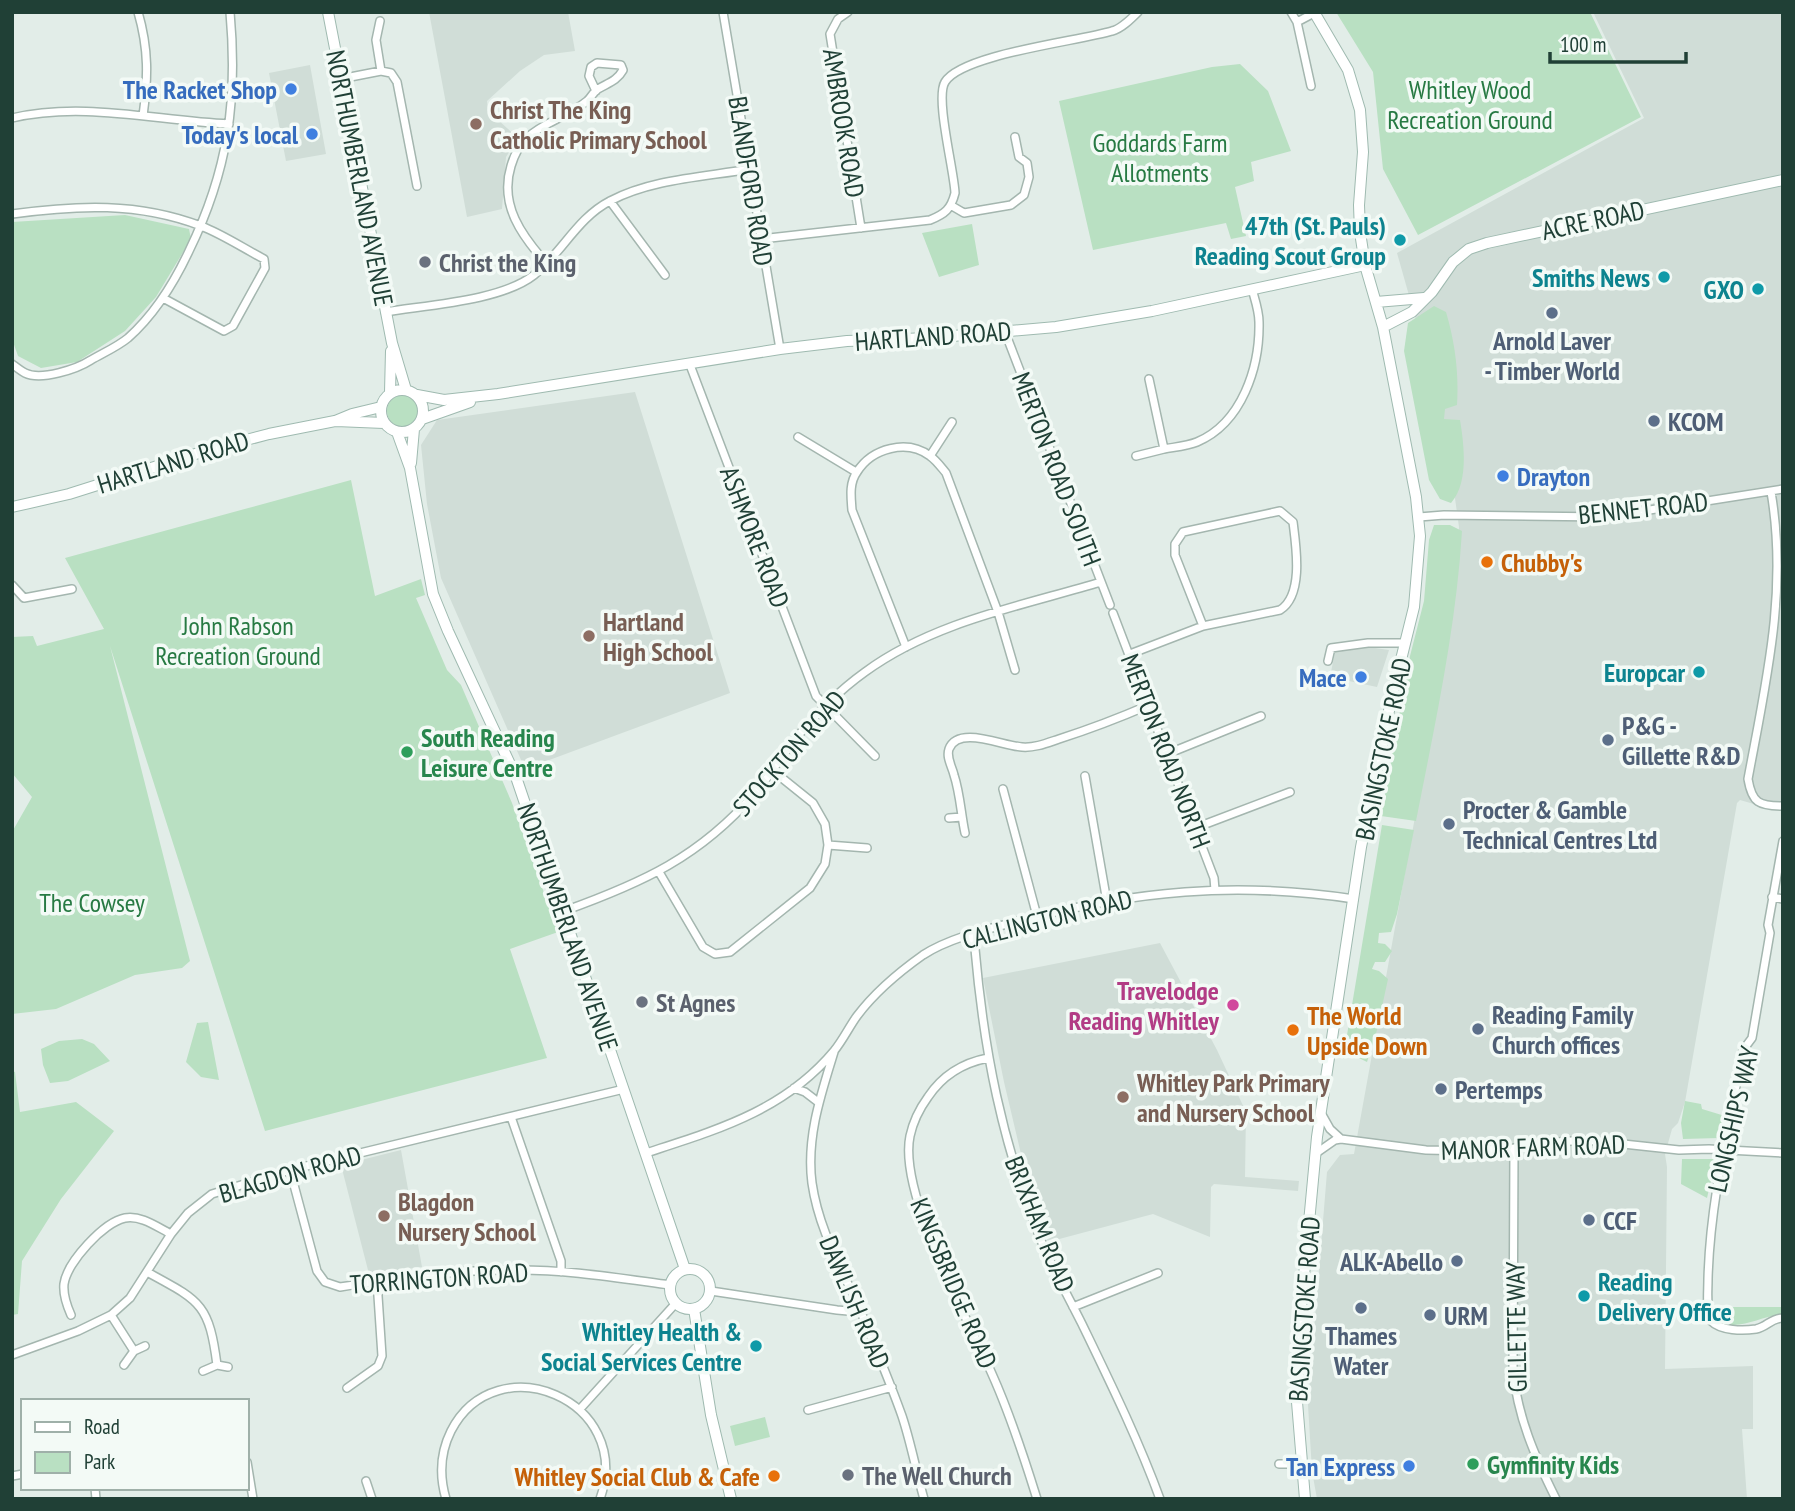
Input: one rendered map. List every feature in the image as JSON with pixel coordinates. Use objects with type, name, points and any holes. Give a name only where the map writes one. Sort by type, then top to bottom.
[{"type":"street","points":[[138,12],[145,33],[149,75],[143,116]]},
{"type":"street","points":[[12,364],[27,374],[57,374],[83,366],[127,338],[163,299],[201,226],[220,174],[233,96],[230,12]]},
{"type":"street","name":"NORTHUMBERLAND AVENUE","points":[[328,12],[391,343],[406,390]]},
{"type":"street","name":"BLANDFORD ROAD","points":[[723,12],[780,349]]},
{"type":"street","name":"AMBROOK ROAD","points":[[831,12],[838,19]]},
{"type":"street","name":"AMBROOK ROAD","points":[[848,12],[838,19],[830,34],[860,228]]},
{"type":"street","points":[[1015,137],[1019,157],[1027,163],[1029,177],[1024,195],[1011,205],[964,213],[952,206],[954,180],[941,101],[945,82],[961,68],[1040,44],[1115,31],[1138,12]]},
{"type":"street","points":[[1291,12],[1297,23],[1311,86]]},
{"type":"street","name":"BASINGSTOKE ROAD","points":[[1297,23],[1314,13],[1348,70],[1360,110],[1363,152],[1359,205],[1365,265],[1383,327],[1419,517],[1414,607],[1361,847],[1315,1154],[1297,1402],[1305,1499]]},
{"type":"street","points":[[380,21],[376,40],[381,71]]},
{"type":"street","points":[[546,263],[528,242],[514,219],[508,191],[515,154],[525,139],[544,125],[588,101],[596,91],[614,81],[623,70],[621,65],[597,63],[591,67],[589,76],[596,91]]},
{"type":"street","points":[[340,79],[381,71],[391,73],[397,82],[417,186]]},
{"type":"street","points":[[12,118],[71,109],[185,122],[229,124]]},
{"type":"street","points":[[385,312],[503,292],[533,276],[586,217],[610,201],[642,188],[750,169]]},
{"type":"street","name":"ACRE ROAD","points":[[1383,327],[1412,312],[1432,292],[1453,262],[1469,249],[1783,180]]},
{"type":"street","points":[[610,201],[665,275]]},
{"type":"street","points":[[12,214],[66,206],[105,206],[146,211],[201,226],[264,259],[265,268],[233,326],[224,331],[163,299]]},
{"type":"street","name":"AMBROOK ROAD","points":[[761,239],[930,220],[942,215],[952,206]]},
{"type":"street","name":"HARTLAND ROAD","points":[[417,396],[444,400],[498,394],[780,349],[847,341],[930,338],[1056,327],[1152,311],[1365,265]]},
{"type":"street","points":[[1136,456],[1197,442],[1223,424],[1237,407],[1250,381],[1258,351],[1259,318],[1252,289]]},
{"type":"street","points":[[1376,302],[1424,298]]},
{"type":"street","name":"MERTON ROAD SOUTH","points":[[1005,332],[1111,609]]},
{"type":"street","name":"NORTHUMBERLAND AVENUE","points":[[390,392],[391,343]]},
{"type":"street","name":"ASHMORE ROAD","points":[[690,365],[816,696],[875,756]]},
{"type":"street","points":[[1149,379],[1164,449]]},
{"type":"street","points":[[406,390],[423,403],[422,419],[414,429],[397,432],[384,424],[381,407],[390,392],[406,390]]},
{"type":"street","name":"HARTLAND ROAD","points":[[422,419],[445,409],[498,394]]},
{"type":"street","name":"HARTLAND ROAD","points":[[12,507],[69,494],[257,437],[335,421],[381,407]]},
{"type":"street","name":"HARTLAND ROAD","points":[[335,421],[384,424]]},
{"type":"street","points":[[930,456],[952,422]]},
{"type":"street","name":"NORTHUMBERLAND AVENUE","points":[[410,468],[414,429]]},
{"type":"street","name":"NORTHUMBERLAND AVENUE","points":[[397,432],[410,468],[433,594],[516,777],[685,1269]]},
{"type":"street","points":[[798,437],[856,472]]},
{"type":"street","points":[[906,647],[852,510],[850,491],[856,472],[873,456],[893,447],[913,448],[930,456],[946,473],[998,612],[1015,670]]},
{"type":"street","name":"BENNET ROAD","points":[[1419,517],[1605,517],[1783,489]]},
{"type":"street","points":[[1771,492],[1779,560],[1777,607],[1748,779],[1750,793],[1757,802],[1768,806],[1783,806]]},
{"type":"street","points":[[1130,654],[1203,626],[1285,607],[1293,596],[1297,558],[1293,522],[1280,511],[1183,532],[1175,544],[1175,555],[1203,626]]},
{"type":"street","name":"STOCKTON ROAD","points":[[564,911],[616,892],[659,872],[723,827],[756,792],[825,705],[865,671],[906,647],[953,626],[1101,582]]},
{"type":"street","points":[[12,585],[24,598],[72,589]]},
{"type":"street","name":"MERTON ROAD NORTH","points":[[1111,609],[1214,878],[1214,890]]},
{"type":"street","points":[[1328,661],[1331,648],[1368,643],[1405,643]]},
{"type":"street","points":[[965,833],[955,775],[949,761],[948,751],[954,741],[972,736],[1014,746],[1035,747],[1107,724],[1149,705]]},
{"type":"street","points":[[1167,754],[1261,716]]},
{"type":"street","points":[[659,872],[703,947],[715,954],[730,952],[810,888],[825,864],[828,845],[825,824],[813,803],[772,770]]},
{"type":"street","points":[[1085,776],[1107,902]]},
{"type":"street","points":[[1003,789],[1037,916]]},
{"type":"street","points":[[1195,828],[1290,792]]},
{"type":"street","points":[[949,818],[962,817]]},
{"type":"street","name":"LONGSHIPS WAY","points":[[1783,841],[1772,897],[1768,925],[1770,933],[1752,1038],[1743,1050],[1710,1234],[1709,1315],[1711,1321],[1722,1328],[1758,1329],[1774,1318],[1783,1318]]},
{"type":"street","points":[[828,845],[867,848]]},
{"type":"street","name":"CALLINGTON ROAD","points":[[646,1153],[734,1124],[771,1104],[794,1088],[834,1051],[874,994],[925,954],[970,934],[1037,916],[1107,902],[1188,891],[1279,890],[1354,899]]},
{"type":"street","points":[[1772,897],[1783,899]]},
{"type":"street","name":"BRIXHAM ROAD","points":[[970,934],[975,949],[988,1058],[999,1112],[1017,1175],[1041,1240],[1116,1394],[1160,1499]]},
{"type":"street","name":"DAWLISH ROAD","points":[[834,1051],[818,1102],[812,1137],[812,1181],[822,1226],[859,1307],[903,1420],[924,1499]]},
{"type":"street","name":"KINGSBRIDGE ROAD","points":[[988,1058],[968,1062],[937,1083],[920,1108],[910,1136],[909,1167],[918,1204],[934,1247],[994,1377],[1037,1499]]},
{"type":"street","points":[[794,1088],[818,1102]]},
{"type":"street","name":"BLAGDON ROAD","points":[[12,1355],[78,1331],[111,1315],[130,1298],[171,1234],[188,1213],[212,1194],[290,1170],[624,1089]]},
{"type":"street","points":[[1321,1113],[1330,1129],[1341,1139]]},
{"type":"street","points":[[512,1117],[561,1261],[561,1272]]},
{"type":"street","points":[[1315,1154],[1335,1140],[1341,1139]]},
{"type":"street","name":"MANOR FARM ROAD","points":[[1341,1139],[1426,1150],[1472,1151],[1586,1140],[1679,1150],[1783,1153]]},
{"type":"street","name":"GILLETTE WAY","points":[[1514,1148],[1515,1393],[1526,1436],[1556,1499]]},
{"type":"street","name":"TORRINGTON ROAD","points":[[290,1170],[317,1270],[325,1282],[341,1287],[459,1271],[512,1269],[670,1285]]},
{"type":"street","points":[[71,1315],[66,1304],[64,1283],[74,1262],[96,1236],[112,1223],[127,1218],[140,1219],[171,1234]]},
{"type":"street","points":[[685,1269],[698,1270],[708,1278],[711,1291],[705,1303],[694,1309],[681,1307],[676,1303],[671,1295],[670,1285],[675,1275],[685,1269]]},
{"type":"street","points":[[147,1272],[189,1295],[204,1310],[213,1332],[217,1366]]},
{"type":"street","points":[[1073,1307],[1158,1273]]},
{"type":"street","points":[[347,1388],[378,1366],[382,1356],[377,1281]]},
{"type":"street","points":[[711,1291],[837,1310],[848,1311],[859,1307]]},
{"type":"street","points":[[580,1409],[676,1303]]},
{"type":"street","points":[[694,1309],[711,1415],[731,1499]]},
{"type":"street","points":[[111,1315],[134,1350]]},
{"type":"street","points":[[124,1366],[134,1350],[145,1346]]},
{"type":"street","points":[[203,1371],[217,1366],[228,1367]]},
{"type":"street","points":[[443,1498],[440,1472],[444,1445],[457,1420],[476,1402],[501,1390],[525,1387],[554,1393],[580,1409],[594,1427],[603,1446],[606,1469],[600,1499]]},
{"type":"street","points":[[808,1410],[891,1387]]},
{"type":"street","points":[[1279,1464],[1301,1464]]},
{"type":"street","points":[[248,1468],[253,1499]]},
{"type":"street","points":[[366,1481],[372,1499]]},
{"type":"shaded area","name":"Christ The King Catholic Primary School","points":[[429,12],[568,12],[575,51],[544,55],[520,71],[487,101],[488,111],[518,138],[506,157],[502,209],[467,217]]},
{"type":"shaded area","points":[[1593,12],[1783,12],[1783,806],[1764,807],[1740,800],[1737,803],[1685,1102],[1678,1123],[1672,1129],[1665,1154],[1665,1369],[1753,1366],[1753,1429],[1742,1429],[1747,1499],[1317,1499],[1312,1471],[1308,1405],[1327,1172],[1340,1155],[1354,1154],[1455,596],[1459,527],[1444,419],[1397,253],[1644,118]]},
{"type":"shaded area","points":[[310,65],[326,154],[286,161],[269,73]]},
{"type":"shaded area","name":"Hartland High School","points":[[635,392],[730,693],[525,769],[441,578],[427,504],[421,445],[437,420]]},
{"type":"shaded area","points":[[1368,647],[1389,650],[1377,687],[1330,677],[1335,652]]},
{"type":"shaded area","name":"Whitley Park Primary and Nursery School","points":[[1160,943],[1217,1050],[1246,1112],[1245,1177],[1299,1181],[1298,1191],[1214,1184],[1211,1187],[1210,1237],[1153,1214],[1048,1242],[1021,1154],[983,978]]},
{"type":"shaded area","name":"Blagdon Nursery School","points":[[401,1150],[422,1267],[369,1274],[341,1165]]},
{"type":"green space","name":"Whitley Wood Recreation Ground","points":[[1336,12],[1590,12],[1641,117],[1418,235],[1383,169],[1373,72]]},
{"type":"green space","name":"Goddards Farm Allotments","points":[[1240,64],[1268,91],[1291,151],[1251,162],[1254,181],[1235,187],[1246,236],[1231,239],[1226,223],[1093,250],[1059,101],[1212,67]]},
{"type":"green space","points":[[125,215],[189,229],[191,239],[156,297],[125,331],[77,362],[41,368],[18,356],[12,339],[12,222]]},
{"type":"green space","points":[[972,224],[979,265],[939,277],[922,233]]},
{"type":"green space","points":[[1434,306],[1446,312],[1457,369],[1457,405],[1445,409],[1444,419],[1460,420],[1464,463],[1461,485],[1451,503],[1440,499],[1429,480],[1404,351],[1408,323]]},
{"type":"green space","points":[[403,395],[415,399],[419,411],[415,423],[403,427],[391,423],[387,411],[391,399]]},
{"type":"green space","name":"John Rabson Recreation Ground","points":[[351,480],[375,596],[421,579],[425,595],[416,598],[447,670],[461,685],[512,803],[558,932],[510,949],[547,1058],[265,1131],[110,646],[190,961],[182,968],[135,975],[56,1009],[12,1014],[12,832],[32,797],[12,773],[12,637],[33,636],[37,646],[104,629],[65,558]]},
{"type":"green space","points":[[1434,525],[1450,525],[1462,531],[1450,640],[1416,821],[1381,816],[1410,656],[1424,601],[1429,540]]},
{"type":"green space","points":[[1382,825],[1414,830],[1391,932],[1379,933],[1378,943],[1385,944],[1392,951],[1385,962],[1375,962],[1372,969],[1388,979],[1367,1062],[1351,1054],[1343,1059]]},
{"type":"green space","points":[[208,1022],[219,1080],[201,1077],[186,1062],[197,1023]]},
{"type":"green space","points":[[82,1039],[94,1044],[110,1061],[68,1081],[50,1083],[43,1065],[41,1049],[59,1041]]},
{"type":"green space","points":[[12,1071],[15,1072],[20,1112],[76,1102],[114,1131],[61,1199],[22,1261],[18,1314],[12,1315]]},
{"type":"green space","points":[[1685,1101],[1701,1104],[1702,1109],[1725,1116],[1719,1138],[1683,1139],[1681,1123]]},
{"type":"green space","points":[[1682,1159],[1716,1159],[1707,1198],[1681,1184]]},
{"type":"green space","points":[[1711,1307],[1783,1307],[1783,1315],[1728,1325],[1711,1316]]},
{"type":"green space","points":[[765,1417],[770,1437],[735,1446],[730,1426]]},
{"type":"place","name":"The Racket Shop","points":[[291,89]]},
{"type":"place","name":"Christ The King Catholic Primary School","points":[[476,124]]},
{"type":"place","name":"Today's local","points":[[312,134]]},
{"type":"place","name":"47th (St. Pauls) Reading Scout Group","points":[[1400,240]]},
{"type":"place","name":"Christ the King","points":[[425,262]]},
{"type":"place","name":"Smiths News","points":[[1664,277]]},
{"type":"place","name":"GXO","points":[[1758,289]]},
{"type":"place","name":"Arnold Laver - Timber World","points":[[1552,313]]},
{"type":"place","name":"KCOM","points":[[1654,421]]},
{"type":"place","name":"Drayton","points":[[1503,476]]},
{"type":"place","name":"Chubby's","points":[[1487,562]]},
{"type":"place","name":"Hartland High School","points":[[589,636]]},
{"type":"place","name":"Europcar","points":[[1699,672]]},
{"type":"place","name":"Mace","points":[[1361,677]]},
{"type":"place","name":"P&G - Gillette R&D","points":[[1608,740]]},
{"type":"place","name":"South Reading Leisure Centre","points":[[407,752]]},
{"type":"place","name":"Procter & Gamble Technical Centres Ltd","points":[[1449,824]]},
{"type":"place","name":"St Agnes","points":[[642,1002]]},
{"type":"place","name":"Travelodge Reading Whitley","points":[[1233,1005]]},
{"type":"place","name":"Reading Family Church offices","points":[[1478,1029]]},
{"type":"place","name":"The World Upside Down","points":[[1293,1030]]},
{"type":"place","name":"Pertemps","points":[[1441,1089]]},
{"type":"place","name":"Whitley Park Primary and Nursery School","points":[[1123,1097]]},
{"type":"place","name":"Blagdon Nursery School","points":[[384,1216]]},
{"type":"place","name":"CCF","points":[[1589,1220]]},
{"type":"place","name":"ALK-Abello","points":[[1457,1261]]},
{"type":"place","name":"Reading Delivery Office","points":[[1584,1296]]},
{"type":"place","name":"Thames Water","points":[[1361,1308]]},
{"type":"place","name":"URM","points":[[1430,1315]]},
{"type":"place","name":"Whitley Health & Social Services Centre","points":[[756,1346]]},
{"type":"place","name":"Gymfinity Kids","points":[[1473,1464]]},
{"type":"place","name":"Tan Express","points":[[1409,1466]]},
{"type":"place","name":"The Well Church","points":[[848,1475]]},
{"type":"place","name":"Whitley Social Club & Cafe","points":[[774,1476]]},
{"type":"park label","name":"The Cowsey","points":[[92,902]]}]
